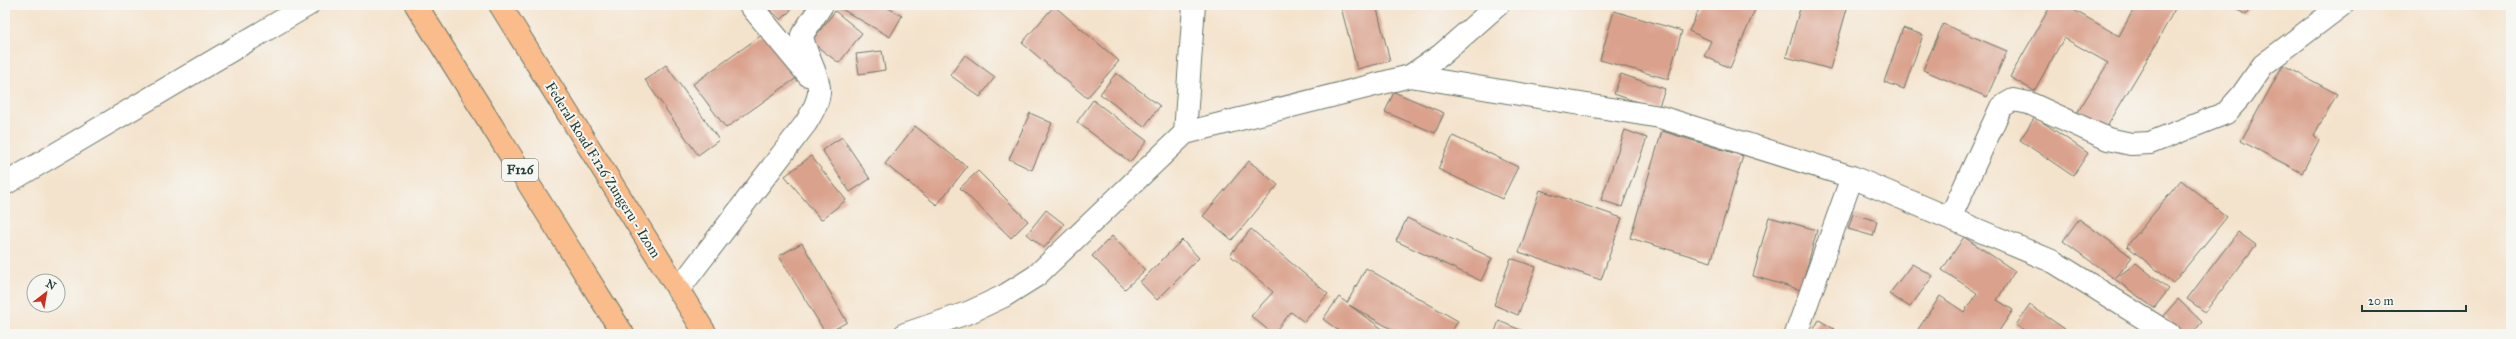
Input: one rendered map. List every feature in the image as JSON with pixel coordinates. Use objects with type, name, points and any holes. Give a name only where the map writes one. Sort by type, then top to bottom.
[{"type":"main road","name":"F126","points":[[416,5],[623,334]]},
{"type":"main road","name":"Federal Road F.126 Zungeru - Izom","points":[[500,5],[706,334]]},
{"type":"street","points":[[5,184],[308,5]]},
{"type":"street","points":[[750,5],[819,89]]},
{"type":"street","points":[[678,290],[806,123],[816,105],[819,89],[803,45],[802,35],[822,5]]},
{"type":"street","points":[[1185,133],[1194,5]]},
{"type":"street","points":[[904,334],[970,312],[1004,296],[1036,276],[1185,133],[1410,76],[1441,55],[1498,5]]},
{"type":"street","points":[[1950,218],[2001,107],[2013,100],[2029,103],[2108,139],[2130,144],[2150,143],[2226,113],[2242,95],[2263,64],[2342,5]]},
{"type":"street","points":[[1410,76],[1660,117],[1852,177],[2054,262],[2169,334]]},
{"type":"street","points":[[1796,334],[1852,177]]},
{"type":"building","points":[[765,5],[796,5],[781,20]]},
{"type":"building","points":[[839,5],[883,5],[902,16],[890,37],[838,7]]},
{"type":"building","points":[[1348,5],[1376,5],[1390,61],[1357,69],[1341,7]]},
{"type":"building","points":[[1701,5],[1757,5],[1730,68],[1704,56],[1711,41],[1689,31]]},
{"type":"building","points":[[1801,5],[1848,5],[1830,69],[1786,57]]},
{"type":"building","points":[[2051,5],[2065,5],[2119,36],[2136,5],[2177,5],[2151,53],[2105,130],[2077,113],[2108,63],[2064,38],[2034,91],[2010,77]]},
{"type":"building","points":[[2230,5],[2252,5],[2246,15]]},
{"type":"building","points":[[1054,6],[1119,61],[1087,98],[1022,43]]},
{"type":"building","points":[[835,11],[862,33],[839,63],[811,42]]},
{"type":"building","points":[[1614,11],[1682,31],[1668,79],[1600,60]]},
{"type":"building","points":[[1943,24],[2007,51],[1987,97],[1923,70]]},
{"type":"building","points":[[1903,28],[1923,35],[1904,89],[1884,82]]},
{"type":"building","points":[[766,32],[798,77],[726,128],[693,84]]},
{"type":"building","points":[[882,51],[885,70],[859,74],[856,54]]},
{"type":"building","points":[[965,55],[995,77],[980,97],[950,75]]},
{"type":"building","points":[[666,65],[719,140],[698,155],[645,80]]},
{"type":"building","points":[[2283,65],[2337,94],[2314,135],[2319,140],[2302,173],[2241,141]]},
{"type":"building","points":[[1116,73],[1160,106],[1144,127],[1100,94]]},
{"type":"building","points":[[1621,74],[1665,89],[1658,109],[1614,94]]},
{"type":"building","points":[[1394,92],[1444,113],[1435,133],[1385,112]]},
{"type":"building","points":[[1093,100],[1147,141],[1130,162],[1077,122]]},
{"type":"building","points":[[1030,113],[1052,123],[1032,170],[1009,159]]},
{"type":"building","points":[[2035,117],[2088,153],[2073,176],[2020,140]]},
{"type":"building","points":[[915,126],[967,167],[937,205],[885,164]]},
{"type":"building","points":[[1625,130],[1647,138],[1622,207],[1601,200]]},
{"type":"building","points":[[1662,131],[1743,156],[1711,262],[1630,238]]},
{"type":"building","points":[[1453,136],[1518,167],[1502,199],[1438,169]]},
{"type":"building","points":[[842,137],[870,179],[850,192],[822,150]]},
{"type":"building","points":[[811,156],[846,200],[821,220],[785,176]]},
{"type":"building","points":[[1249,161],[1278,185],[1232,240],[1203,216]]},
{"type":"building","points":[[978,171],[1028,221],[1011,238],[960,188]]},
{"type":"building","points":[[2181,180],[2227,217],[2173,283],[2127,246]]},
{"type":"building","points":[[1540,190],[1622,218],[1601,280],[1519,252]]},
{"type":"building","points":[[1046,210],[1064,224],[1044,248],[1027,234]]},
{"type":"building","points":[[1853,214],[1877,221],[1873,236],[1848,229]]},
{"type":"building","points":[[1769,217],[1817,230],[1801,290],[1753,276]]},
{"type":"building","points":[[1407,218],[1492,258],[1481,281],[1396,241]]},
{"type":"building","points":[[2079,219],[2132,257],[2116,278],[2136,263],[2169,289],[2154,308],[2063,241]]},
{"type":"building","points":[[1251,229],[1328,294],[1304,322],[1291,312],[1273,334],[1251,316],[1273,292],[1230,255]]},
{"type":"building","points":[[2238,232],[2256,245],[2205,312],[2187,299]]},
{"type":"building","points":[[1112,236],[1145,270],[1125,289],[1092,256]]},
{"type":"building","points":[[1964,237],[2015,271],[1997,300],[2013,310],[1997,334],[1915,334],[1940,296],[1964,312],[1977,293],[1942,270]]},
{"type":"building","points":[[1182,240],[1199,258],[1157,300],[1140,282]]},
{"type":"building","points":[[802,243],[847,322],[826,334],[779,256]]},
{"type":"building","points":[[1511,258],[1536,267],[1518,315],[1494,305]]},
{"type":"building","points":[[1912,264],[1933,276],[1910,307],[1889,294]]},
{"type":"building","points":[[1366,268],[1458,321],[1450,334],[1400,334],[1349,305],[1384,330],[1381,334],[1343,334],[1323,319],[1339,297],[1347,303]]},
{"type":"building","points":[[2178,299],[2202,322],[2192,334],[2182,334],[2163,316]]},
{"type":"building","points":[[2030,305],[2072,334],[2030,334],[2016,325]]},
{"type":"building","points":[[1819,320],[1834,329],[1831,334],[1811,334]]},
{"type":"building","points":[[1499,321],[1530,334],[1494,334]]}]
